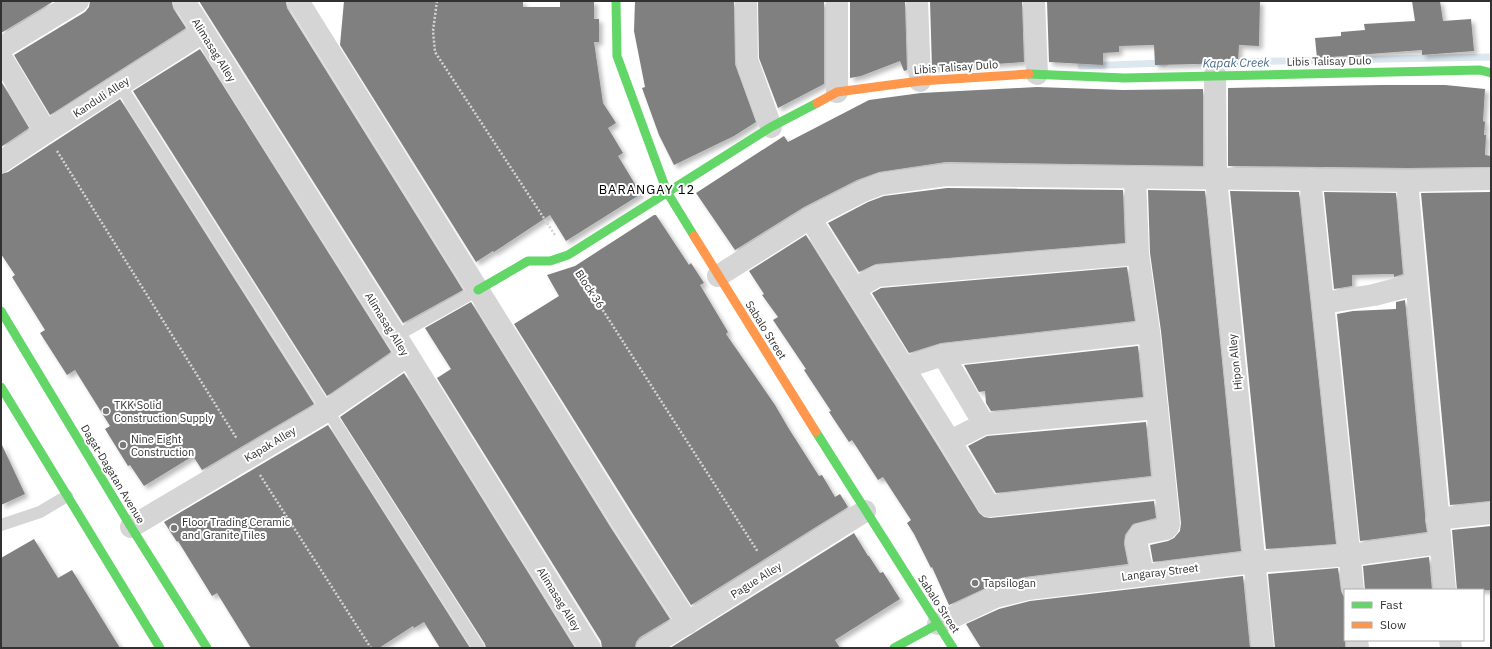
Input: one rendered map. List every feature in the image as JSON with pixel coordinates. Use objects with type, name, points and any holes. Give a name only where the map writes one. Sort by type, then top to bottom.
[{"type":"street","points":[[1,48],[77,1]]},
{"type":"street","name":"Alimasag Alley","points":[[184,1],[396,336],[407,356],[590,648]]},
{"type":"street","points":[[298,1],[622,521],[688,622]]},
{"type":"street","name":"Sabalo Street","points":[[616,1],[617,56],[667,192],[865,511],[953,648]]},
{"type":"street","points":[[746,1],[748,60],[771,127]]},
{"type":"street","points":[[837,1],[837,92]]},
{"type":"street","points":[[917,1],[920,81]]},
{"type":"street","points":[[1034,1],[1037,74]]},
{"type":"street","name":"Kanduli Alley","points":[[1,162],[203,32]]},
{"type":"street","points":[[1,58],[46,132]]},
{"type":"street","name":"Libis Talisay Dulo","points":[[478,290],[528,261],[550,261],[568,255],[771,127],[837,92],[920,81],[1037,74],[1124,78],[1480,70],[1491,73]]},
{"type":"street","name":"Hipon Alley","points":[[1215,75],[1216,179],[1263,648]]},
{"type":"street","points":[[718,276],[810,218],[863,191],[881,184],[946,175],[1216,179],[1491,179]]},
{"type":"street","points":[[1135,177],[1138,254],[1149,332],[1168,527],[1166,529],[1140,534],[1136,540],[1143,574]]},
{"type":"street","points":[[1310,179],[1353,589]]},
{"type":"street","points":[[1407,180],[1437,519],[1445,589]]},
{"type":"street","points":[[810,218],[989,506],[1165,487]]},
{"type":"street","points":[[854,290],[876,276],[1138,254]]},
{"type":"street","points":[[1323,303],[1381,293],[1416,284]]},
{"type":"street","name":"Dagat-Dagatan Avenue","points":[[1,312],[131,528],[206,648]]},
{"type":"street","points":[[903,368],[943,355],[1149,332]]},
{"type":"street","points":[[943,355],[984,424]]},
{"type":"street","name":"Kapak Alley","points":[[131,528],[328,410],[407,356]]},
{"type":"street","points":[[1,387],[160,648]]},
{"type":"street","points":[[950,441],[984,424],[1157,408]]},
{"type":"street","name":"Pague Alley","points":[[647,648],[865,511]]},
{"type":"street","points":[[1437,519],[1491,513]]},
{"type":"street","name":"Langaray Street","points":[[894,648],[938,624],[995,597],[1028,589],[1143,574],[1255,562],[1350,555],[1440,543]]},
{"type":"lane","points":[[120,85],[480,648]]},
{"type":"lane","points":[[396,336],[478,290]]},
{"type":"lane","points":[[1,525],[40,512],[67,496]]},
{"type":"path","name":"Block 36","points":[[436,1],[433,31],[434,52],[568,255],[770,571]]},
{"type":"path","points":[[46,132],[248,457],[371,648]]},
{"type":"building","points":[[1,1],[54,1],[1,33]]},
{"type":"building","points":[[90,1],[172,1],[173,8],[186,28],[50,115],[14,55],[85,12],[89,7]]},
{"type":"building","points":[[199,1],[286,1],[287,8],[463,290],[403,323]]},
{"type":"building","points":[[344,1],[523,1],[523,7],[560,7],[560,1],[594,1],[594,19],[599,19],[599,42],[594,42],[603,103],[616,123],[608,128],[623,153],[618,156],[641,194],[566,241],[550,215],[494,252],[493,251],[476,262],[340,45]]},
{"type":"building","points":[[635,1],[734,1],[735,64],[756,122],[734,136],[674,165],[659,135],[642,88],[645,87],[634,31]]},
{"type":"building","points":[[758,1],[824,1],[824,84],[778,108],[759,58]]},
{"type":"building","points":[[850,1],[905,1],[907,70],[904,71],[900,61],[861,76],[850,78]]},
{"type":"building","points":[[930,1],[1022,1],[1024,62],[932,68]]},
{"type":"building","points":[[1047,1],[1260,1],[1259,46],[1239,45],[1238,63],[1155,65],[1154,45],[1119,46],[1119,52],[1103,53],[1103,65],[1049,62]]},
{"type":"building","points":[[1412,1],[1440,1],[1443,21],[1471,19],[1474,51],[1422,55],[1422,50],[1317,58],[1315,38],[1341,36],[1341,32],[1365,30],[1364,24],[1415,21]]},
{"type":"building","points":[[200,49],[391,352],[327,396],[133,91]]},
{"type":"building","points":[[1,81],[29,128],[1,147]]},
{"type":"building","points":[[1445,85],[1485,89],[1483,121],[1485,122],[1484,135],[1486,135],[1485,155],[1491,156],[1491,167],[1407,168],[1228,166],[1228,88]]},
{"type":"building","points":[[1037,87],[1123,90],[1203,89],[1203,166],[946,162],[879,172],[857,180],[804,207],[735,250],[696,193],[784,136],[788,142],[869,100],[921,93]]},
{"type":"building","points":[[120,99],[314,404],[202,470],[193,456],[144,486],[130,465],[128,466],[105,429],[110,426],[75,370],[67,375],[40,333],[45,330],[12,277],[15,275],[1,254],[1,174],[8,172]]},
{"type":"building","points":[[947,188],[1123,190],[1125,243],[876,264],[859,272],[828,223],[868,202],[884,196]]},
{"type":"building","points":[[1148,190],[1205,191],[1241,551],[1153,562],[1150,545],[1174,538],[1180,531],[1181,523],[1161,331],[1150,253]]},
{"type":"building","points":[[1230,191],[1299,192],[1336,544],[1266,549]]},
{"type":"building","points":[[1324,192],[1396,193],[1403,274],[1394,277],[1394,274],[1352,275],[1352,286],[1334,289]]},
{"type":"building","points":[[1491,192],[1490,501],[1450,505],[1421,193]]},
{"type":"building","points":[[656,215],[689,265],[691,263],[704,283],[700,285],[728,332],[726,334],[775,405],[819,476],[822,475],[835,497],[840,494],[848,507],[691,605],[514,324],[559,296],[547,275],[575,266]]},
{"type":"building","points":[[806,235],[979,513],[984,517],[990,518],[1154,501],[1156,518],[1133,524],[1125,535],[1124,544],[1128,564],[1025,577],[990,586],[949,605],[932,567],[931,568],[907,523],[911,520],[883,477],[878,480],[852,440],[849,442],[829,412],[831,411],[804,370],[806,369],[773,320],[778,317],[762,295],[764,294],[749,271]]},
{"type":"building","points":[[1127,267],[1135,321],[941,343],[909,353],[872,293],[881,288]]},
{"type":"building","points":[[1405,300],[1427,532],[1360,541],[1337,314],[1353,311],[1396,309],[1396,302]]},
{"type":"building","points":[[471,302],[611,528],[670,619],[640,637],[636,642],[635,648],[602,648],[601,641],[437,378],[451,369],[425,328]]},
{"type":"building","points":[[1138,346],[1143,397],[991,411],[986,403],[985,391],[979,392],[964,365]]},
{"type":"building","points":[[404,373],[575,648],[486,648],[485,644],[340,417]]},
{"type":"building","points":[[1146,422],[1151,476],[996,493],[968,446],[987,436]]},
{"type":"building","points":[[328,425],[470,648],[440,648],[424,622],[414,628],[413,626],[379,648],[251,648],[217,593],[212,596],[178,541],[177,542],[164,522]]},
{"type":"building","points":[[1,443],[25,494],[1,505]]},
{"type":"building","points":[[1491,526],[1491,590],[1457,589],[1452,530]]},
{"type":"building","points":[[854,533],[868,556],[880,573],[883,572],[900,599],[835,640],[840,648],[670,648]]},
{"type":"building","points":[[34,539],[58,578],[72,570],[120,648],[1,648],[1,558]]},
{"type":"building","points":[[1429,557],[1432,589],[1365,589],[1363,566]]},
{"type":"building","points":[[1338,568],[1341,591],[1344,597],[1345,648],[1275,648],[1268,574]]},
{"type":"building","points":[[1243,576],[1250,648],[981,648],[966,624],[999,609],[1030,601]]},
{"type":"waterway","name":"Kapak Creek","points":[[1229,62],[1491,57]]},
{"type":"waterway","name":"Kapak Creek","points":[[1081,66],[1165,63]]},
{"type":"traffic: fast","points":[[616,1],[617,56],[667,192],[694,236]]},
{"type":"traffic: fast","points":[[1029,74],[1124,78],[1480,70],[1491,73]]},
{"type":"traffic: fast","points":[[478,290],[528,261],[550,261],[568,255],[771,127],[817,103]]},
{"type":"traffic: fast","points":[[1,311],[131,527],[207,648]]},
{"type":"traffic: fast","points":[[1,387],[160,648]]},
{"type":"traffic: fast","points":[[816,432],[953,648]]},
{"type":"traffic: fast","points":[[894,648],[938,624]]},
{"type":"traffic: slow","points":[[817,103],[837,92],[920,81],[1029,74]]},
{"type":"traffic: slow","points":[[694,236],[816,432]]},
{"type":"place","name":"TKK Solid Construction Supply","points":[[106,411]]},
{"type":"place","name":"Nine Eight Construction","points":[[123,445]]},
{"type":"place","name":"Floor Trading Ceramic and Granite Tiles","points":[[174,528]]},
{"type":"place","name":"Tapsilogan","points":[[975,583]]},
{"type":"district","name":"BARANGAY 12","points":[[647,189]]}]
